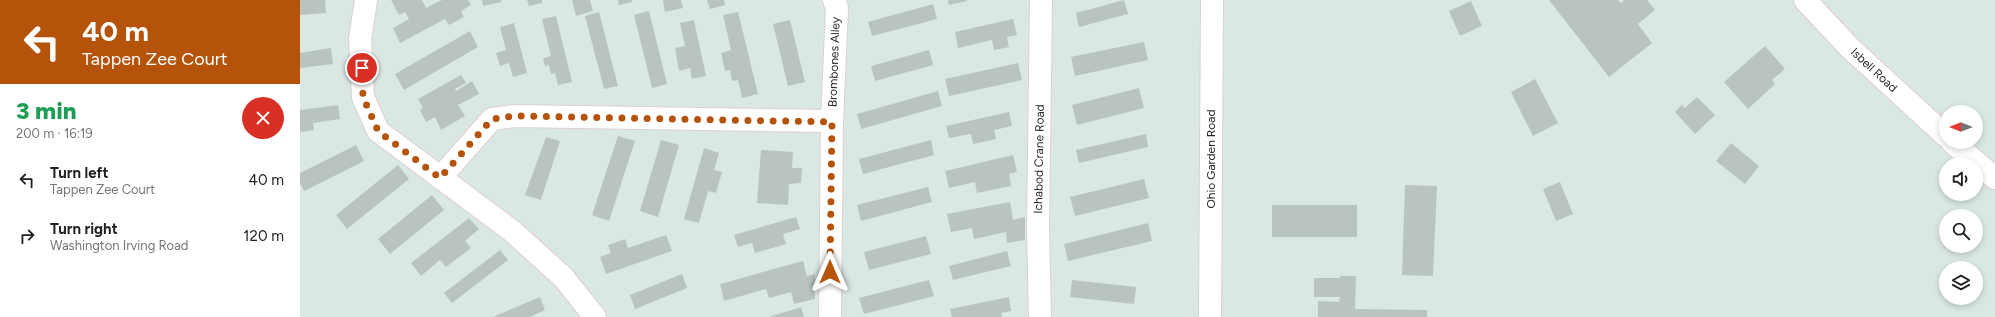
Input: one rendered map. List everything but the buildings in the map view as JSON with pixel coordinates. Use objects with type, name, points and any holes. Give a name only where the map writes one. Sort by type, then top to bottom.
[{"type":"street","points":[[366,0],[360,39],[363,97],[378,131],[512,231],[564,278],[594,317]]},
{"type":"street","name":"Brombones Alley","points":[[830,317],[832,122],[837,8],[834,0]]},
{"type":"street","name":"Ichabod Crane Road","points":[[1040,317],[1038,229],[1041,0]]},
{"type":"street","name":"Ohio Garden Road","points":[[1210,317],[1212,0]]},
{"type":"street","name":"Isbell Road","points":[[1805,0],[1849,47],[1939,130]]},
{"type":"street","points":[[440,178],[492,119],[515,116],[832,122]]},
{"type":"street","points":[[1960,149],[1995,178]]},
{"type":"route","points":[[362,68],[363,97],[378,131],[440,178],[492,119],[515,116],[832,122],[830,272]]}]
